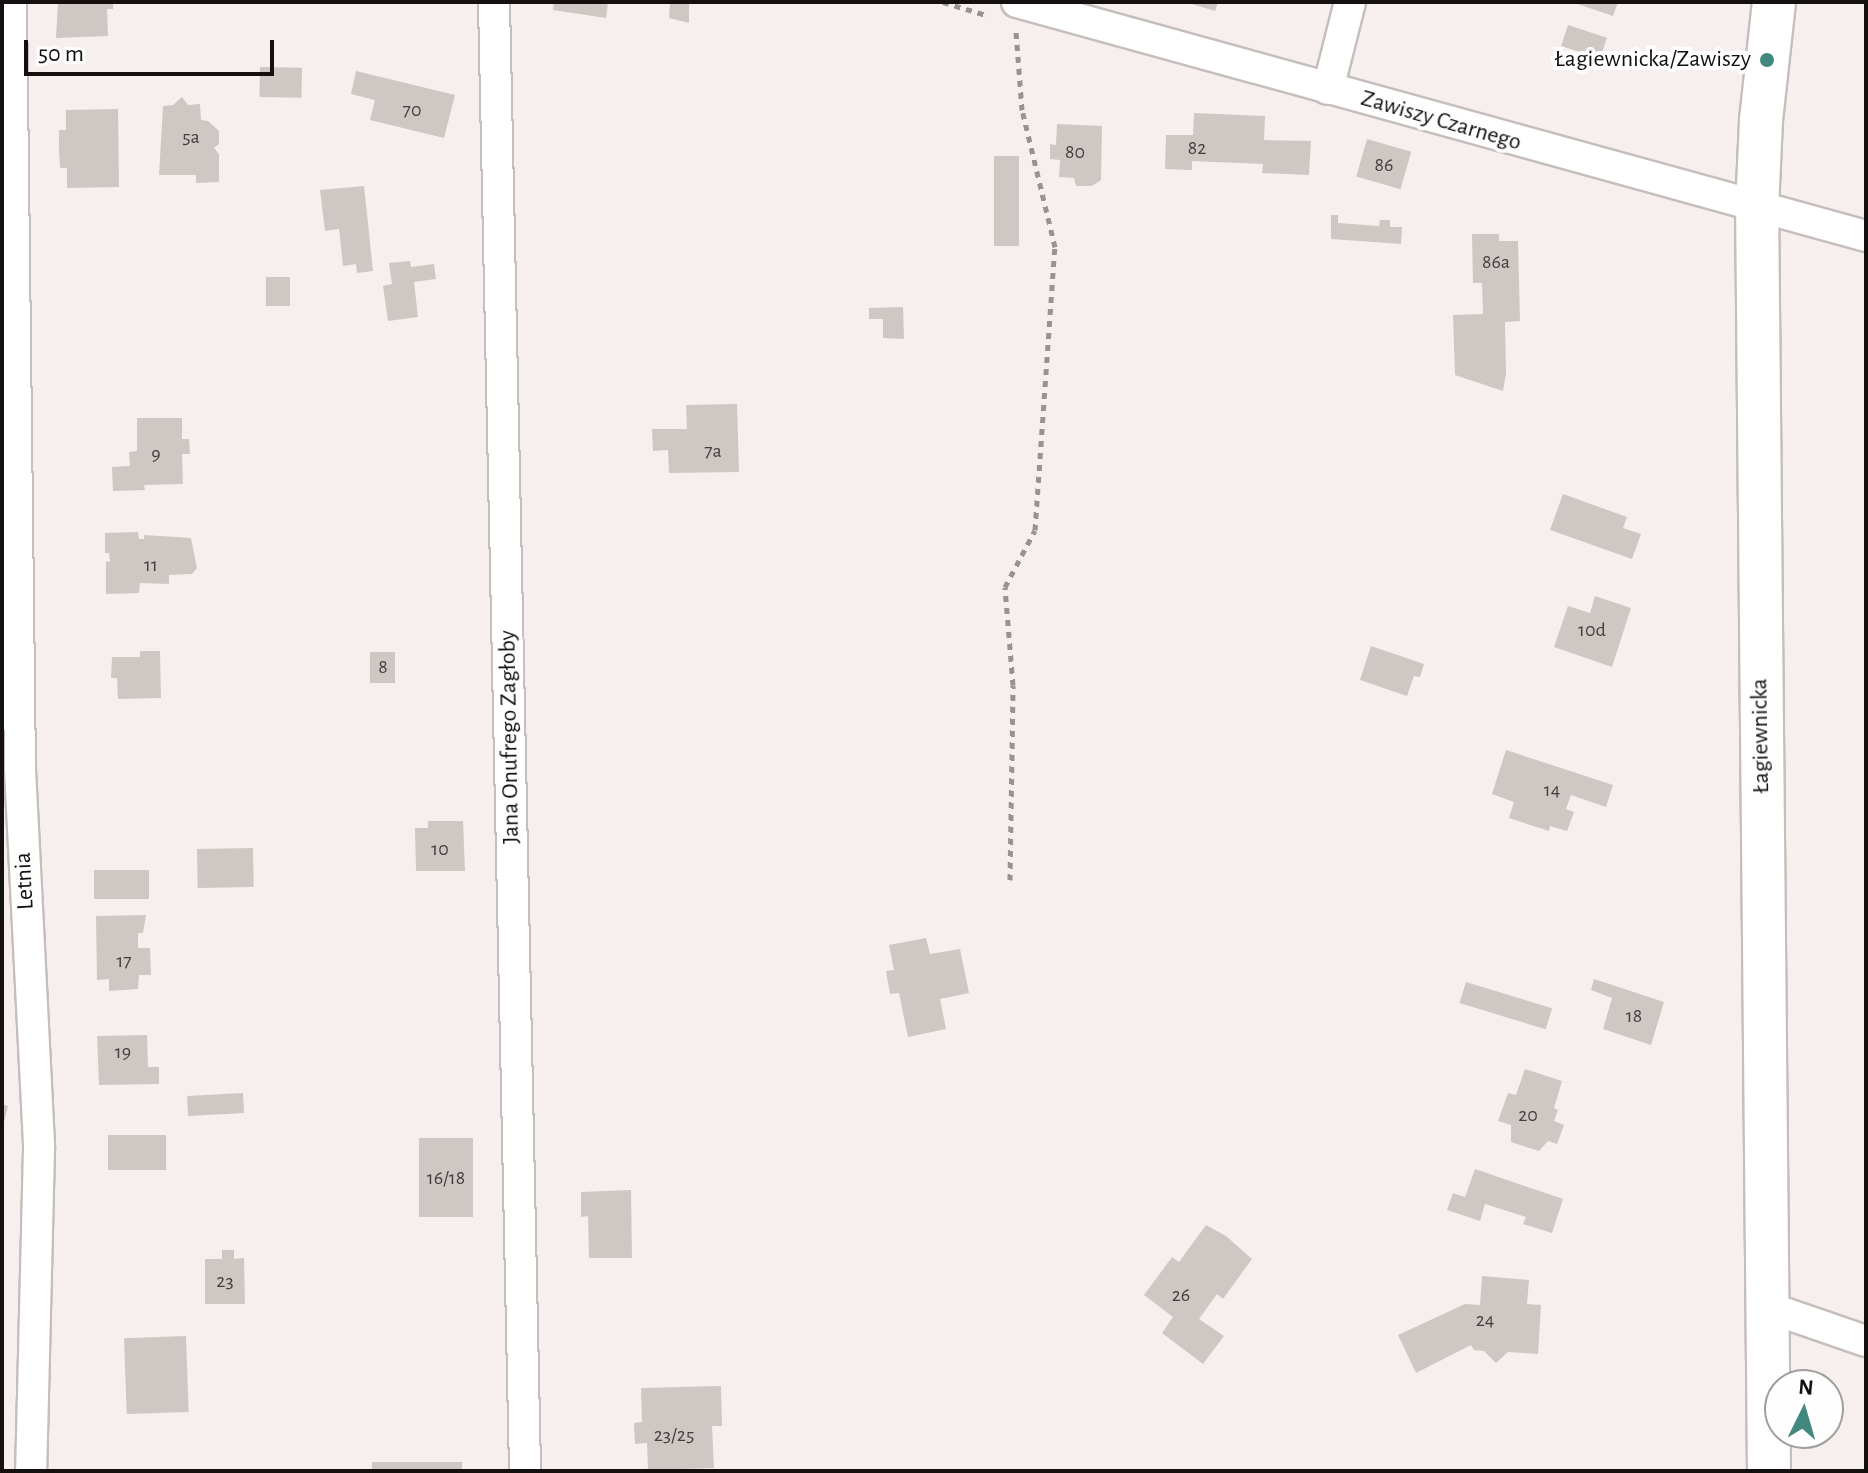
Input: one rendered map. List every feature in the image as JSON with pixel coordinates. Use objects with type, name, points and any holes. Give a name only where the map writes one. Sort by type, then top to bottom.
[{"type":"street","name":"Letnia","points":[[11,2],[11,769],[39,1149],[31,1471]]},
{"type":"street","name":"Jana Onufrego Zagłoby","points":[[494,2],[525,1471]]},
{"type":"street","points":[[1328,89],[1350,2]]},
{"type":"street","name":"Łagiewnicka","points":[[1769,1471],[1757,209],[1761,120],[1774,2]]},
{"type":"street","name":"Zawiszy Czarnego","points":[[1016,13],[1328,89],[1757,209],[1866,236]]},
{"type":"street","points":[[1767,1307],[1866,1341]]},
{"type":"path","points":[[1010,880],[1013,685],[1005,587],[1035,530],[1055,247],[1022,110],[1016,13]]},
{"type":"building","points":[[58,2],[113,2],[113,9],[107,9],[108,36],[56,38]]},
{"type":"building","points":[[554,2],[608,2],[606,18],[553,10]]},
{"type":"building","points":[[670,2],[689,2],[689,23],[669,18]]},
{"type":"building","points":[[1185,2],[1218,2],[1215,11]]},
{"type":"building","points":[[1572,2],[1618,2],[1613,16]]},
{"type":"building","points":[[1568,25],[1607,38],[1600,59],[1561,46]]},
{"type":"building","points":[[260,67],[302,68],[301,98],[259,97]]},
{"type":"building","points":[[356,71],[455,95],[444,138],[370,120],[375,100],[351,94]]},
{"type":"building","points":[[182,97],[188,105],[200,104],[201,120],[208,121],[219,131],[219,144],[214,148],[219,154],[219,182],[196,183],[196,175],[159,175],[163,106],[173,105]]},
{"type":"building","points":[[118,109],[119,187],[67,188],[67,168],[60,168],[59,149],[59,130],[66,130],[66,110]]},
{"type":"building","points":[[1194,113],[1265,116],[1264,140],[1311,141],[1309,175],[1262,173],[1263,164],[1192,161],[1192,170],[1165,169],[1166,135],[1193,135]]},
{"type":"building","points":[[1057,124],[1102,126],[1101,180],[1092,186],[1076,186],[1074,178],[1059,177],[1060,160],[1050,159],[1050,144],[1056,145]]},
{"type":"building","points":[[1367,139],[1411,152],[1400,189],[1356,176]]},
{"type":"building","points":[[994,156],[1019,156],[1019,246],[994,246]]},
{"type":"building","points":[[364,186],[373,271],[357,273],[356,264],[343,266],[339,229],[325,231],[320,190]]},
{"type":"building","points":[[1331,215],[1338,215],[1338,223],[1379,226],[1380,220],[1390,220],[1390,227],[1402,227],[1401,244],[1331,239]]},
{"type":"building","points":[[1472,234],[1499,234],[1499,241],[1518,241],[1520,321],[1505,322],[1506,373],[1503,391],[1455,375],[1453,315],[1483,314],[1482,283],[1473,283]]},
{"type":"building","points":[[410,261],[411,267],[434,264],[436,279],[414,282],[418,317],[388,321],[383,286],[392,284],[389,263]]},
{"type":"building","points":[[266,277],[290,277],[290,306],[266,306]]},
{"type":"building","points":[[903,307],[904,339],[883,338],[883,319],[869,319],[869,308]]},
{"type":"building","points":[[737,404],[739,472],[669,473],[668,450],[653,451],[652,429],[687,429],[686,405]]},
{"type":"building","points":[[137,418],[182,418],[182,439],[189,439],[190,454],[182,454],[183,484],[144,485],[145,490],[113,491],[112,467],[130,466],[129,452],[137,451]]},
{"type":"building","points":[[1563,494],[1627,517],[1623,528],[1641,534],[1632,559],[1550,530]]},
{"type":"building","points":[[138,532],[139,539],[144,539],[144,535],[191,538],[197,568],[192,574],[169,575],[169,584],[140,583],[139,593],[106,594],[106,561],[110,562],[109,553],[105,553],[105,533]]},
{"type":"building","points":[[1595,596],[1631,608],[1612,667],[1554,647],[1568,606],[1590,613]]},
{"type":"building","points":[[1371,646],[1424,664],[1420,677],[1414,676],[1407,696],[1360,680]]},
{"type":"building","points":[[140,651],[160,651],[161,698],[118,699],[117,678],[111,678],[112,657],[140,657]]},
{"type":"building","points":[[370,652],[395,652],[395,683],[370,683]]},
{"type":"building","points":[[1506,750],[1613,785],[1606,807],[1571,795],[1566,809],[1574,812],[1567,831],[1550,826],[1549,831],[1509,818],[1514,802],[1492,794]]},
{"type":"building","points":[[428,821],[463,821],[465,871],[416,871],[415,828],[428,828]]},
{"type":"building","points":[[253,848],[254,887],[198,888],[197,849]]},
{"type":"building","points":[[94,870],[149,870],[149,899],[94,899]]},
{"type":"building","points":[[146,915],[143,933],[138,933],[138,948],[150,948],[151,975],[139,975],[138,989],[109,991],[109,979],[97,980],[96,916]]},
{"type":"building","points":[[926,938],[930,954],[960,949],[969,993],[940,999],[946,1029],[908,1037],[899,993],[890,994],[886,971],[894,970],[889,945]]},
{"type":"building","points":[[1594,979],[1664,1002],[1651,1045],[1603,1029],[1612,998],[1591,990]]},
{"type":"building","points":[[1466,982],[1552,1008],[1546,1029],[1460,1003]]},
{"type":"building","points":[[147,1035],[148,1067],[159,1067],[159,1084],[99,1085],[97,1036]]},
{"type":"building","points":[[1525,1069],[1562,1081],[1554,1108],[1558,1110],[1554,1121],[1564,1125],[1557,1144],[1548,1141],[1539,1151],[1511,1142],[1511,1125],[1498,1121],[1508,1093],[1516,1095]]},
{"type":"building","points":[[243,1093],[244,1113],[188,1116],[187,1096]]},
{"type":"building","points":[[2,1104],[8,1106],[3,1126],[2,1126]]},
{"type":"building","points":[[108,1135],[166,1135],[166,1170],[108,1170]]},
{"type":"building","points":[[419,1138],[473,1138],[473,1217],[419,1217]]},
{"type":"building","points":[[1475,1169],[1563,1199],[1552,1233],[1523,1224],[1526,1217],[1485,1204],[1480,1221],[1447,1210],[1453,1193],[1465,1197]]},
{"type":"building","points":[[631,1190],[632,1258],[589,1258],[588,1216],[581,1217],[581,1192]]},
{"type":"building","points":[[1206,1225],[1226,1236],[1252,1259],[1223,1299],[1217,1294],[1199,1319],[1224,1336],[1203,1364],[1162,1333],[1173,1317],[1144,1295],[1172,1257],[1179,1262]]},
{"type":"building","points":[[222,1250],[234,1250],[234,1259],[244,1258],[245,1304],[205,1304],[205,1259],[222,1259]]},
{"type":"building","points":[[1482,1276],[1529,1280],[1527,1304],[1541,1305],[1538,1354],[1508,1352],[1496,1363],[1484,1351],[1474,1350],[1471,1345],[1416,1373],[1398,1335],[1465,1304],[1480,1305]]},
{"type":"building","points":[[186,1336],[189,1412],[127,1414],[124,1338]]},
{"type":"building","points":[[721,1386],[722,1426],[712,1426],[714,1468],[648,1470],[647,1443],[635,1444],[634,1423],[642,1422],[641,1388]]},
{"type":"building","points":[[372,1462],[462,1462],[462,1471],[372,1471]]},
{"type":"place","name":"Łagiewnicka/Zawiszy","points":[[1767,60]]}]
